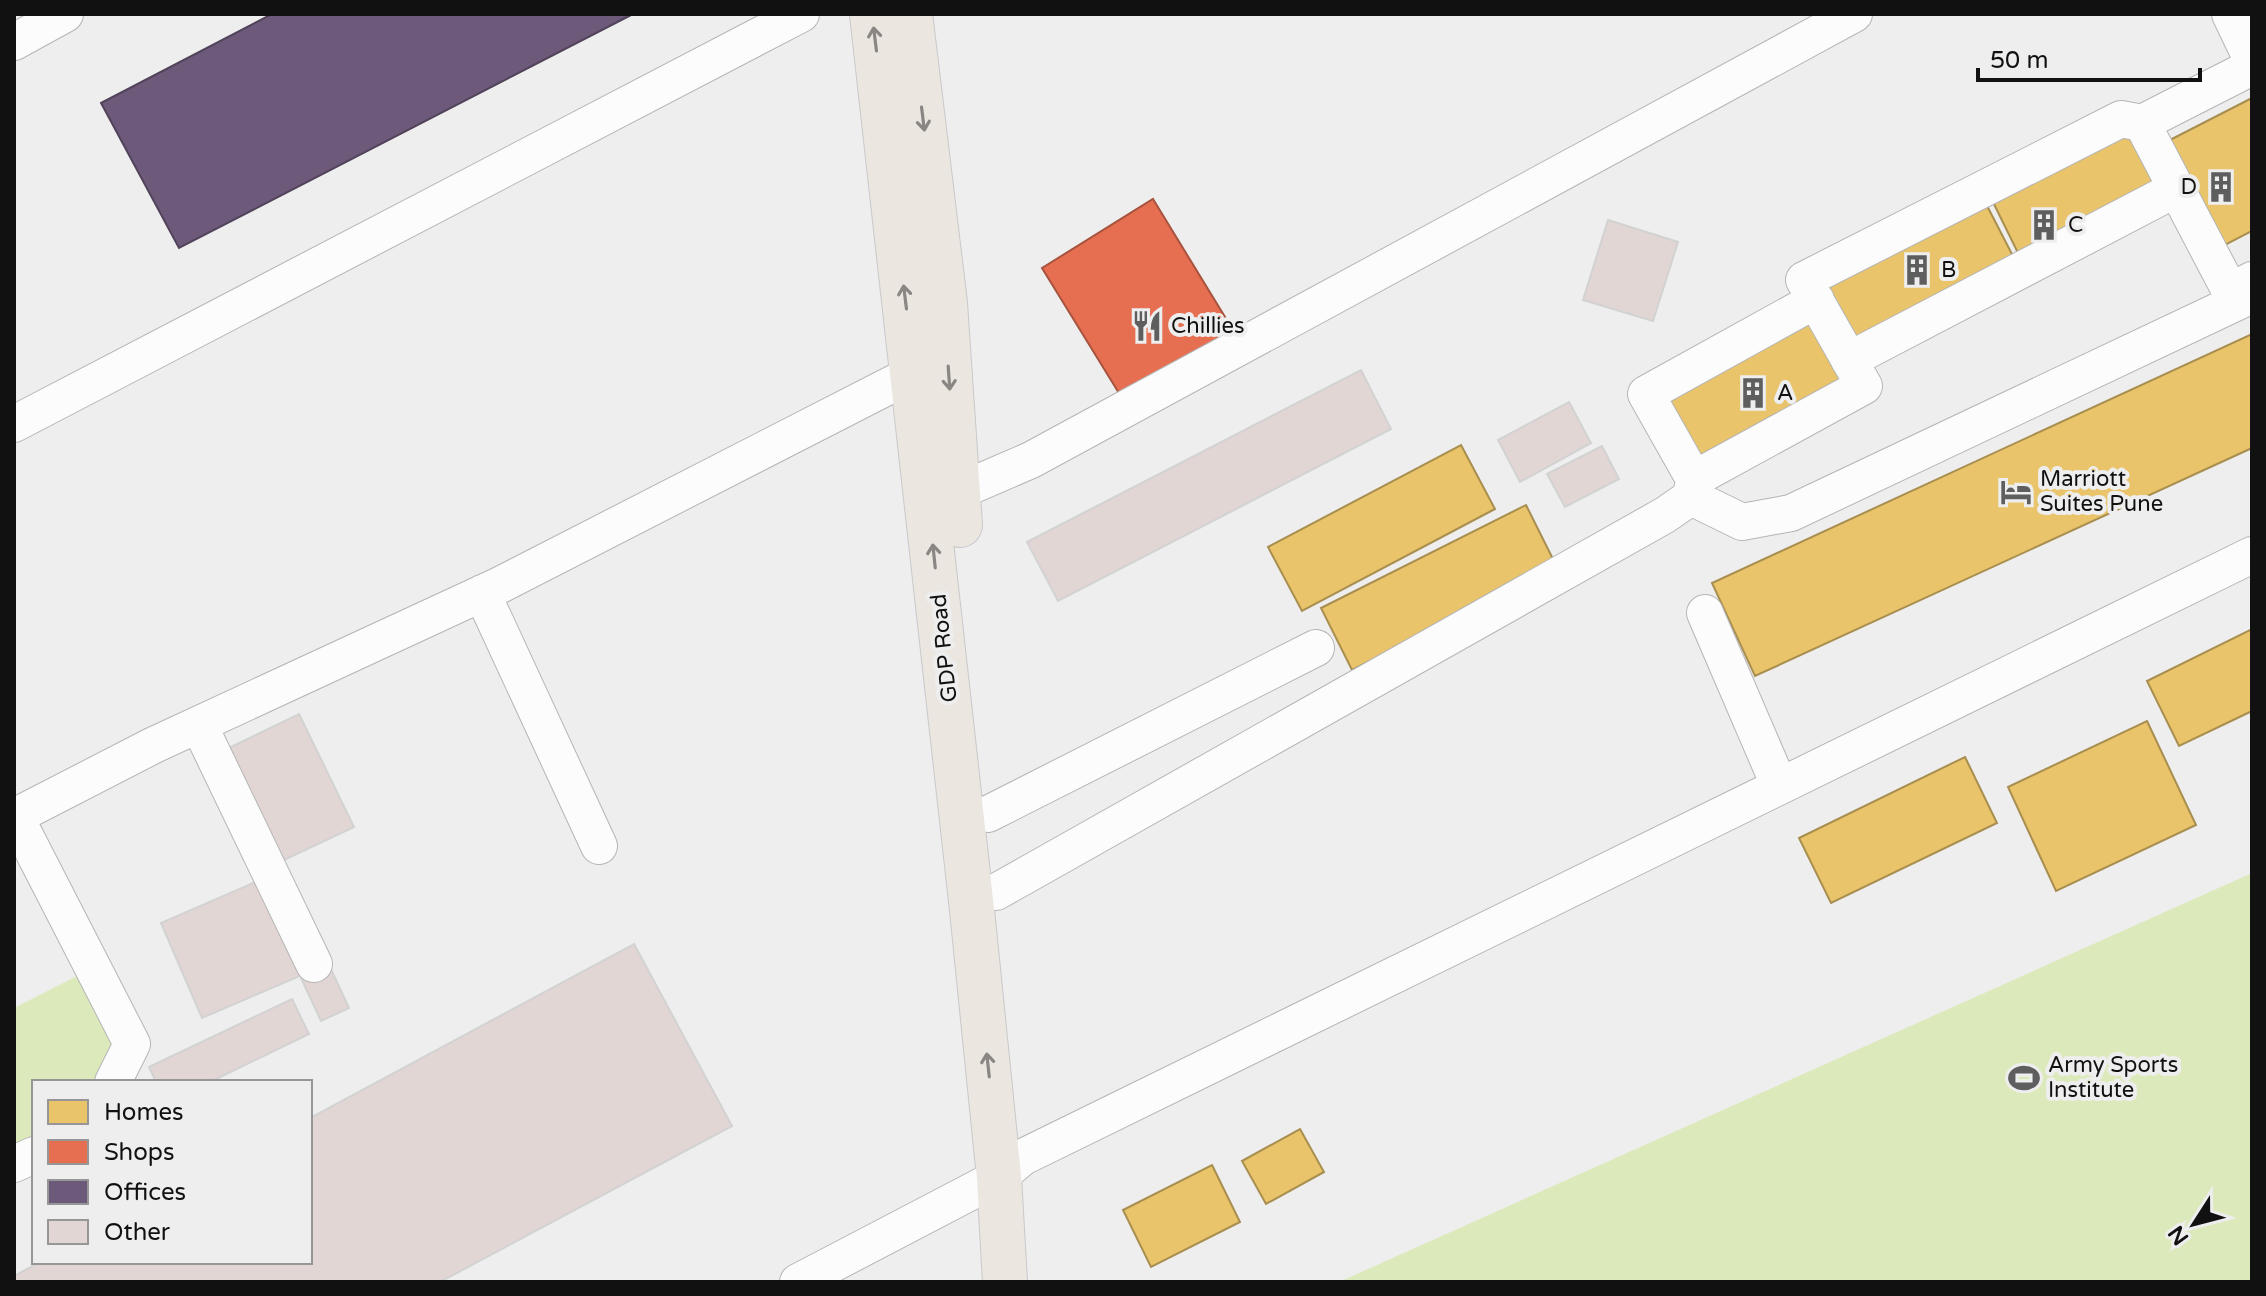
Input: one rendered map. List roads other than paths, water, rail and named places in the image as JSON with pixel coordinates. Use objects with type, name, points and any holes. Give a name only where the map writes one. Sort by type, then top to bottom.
[{"type":"main road","name":"GDP Road","points":[[872,14],[1011,1167],[1005,1282]]},
{"type":"main road","points":[[910,14],[945,303],[957,492],[996,892],[1015,1044],[1011,1167],[1033,1282]]},
{"type":"street","points":[[14,42],[65,14]]},
{"type":"street","points":[[14,424],[801,14]]},
{"type":"street","points":[[957,492],[1031,460],[1854,14]]},
{"type":"street","points":[[2230,14],[2252,60]]},
{"type":"street","points":[[996,892],[1665,515],[1692,488],[1864,386],[1804,280],[2121,119],[2142,123],[2252,67]]},
{"type":"street","points":[[2142,123],[2230,291],[2252,280]]},
{"type":"street","points":[[1849,360],[2176,189]]},
{"type":"street","points":[[1816,300],[1646,394],[1692,488],[1742,522],[1791,513],[2252,295]]},
{"type":"street","points":[[114,1080],[132,1044],[15,817],[199,725],[482,593],[914,373]]},
{"type":"street","points":[[798,1282],[1011,1167],[1779,785],[2252,555]]},
{"type":"street","points":[[482,593],[599,846]]},
{"type":"street","points":[[1705,613],[1779,785]]},
{"type":"street","points":[[988,814],[1316,648]]},
{"type":"street","points":[[199,725],[314,964]]},
{"type":"place","name":"D","points":[[2221,187]]},
{"type":"place","name":"C","points":[[2044,225]]},
{"type":"place","name":"B","points":[[1917,270]]},
{"type":"place","name":"Chillies","points":[[1147,326]]},
{"type":"place","name":"A","points":[[1753,393]]},
{"type":"place","name":"Marriott Suites Pune","points":[[2016,492]]},
{"type":"place","name":"Army Sports Institute","points":[[2024,1078]]}]
